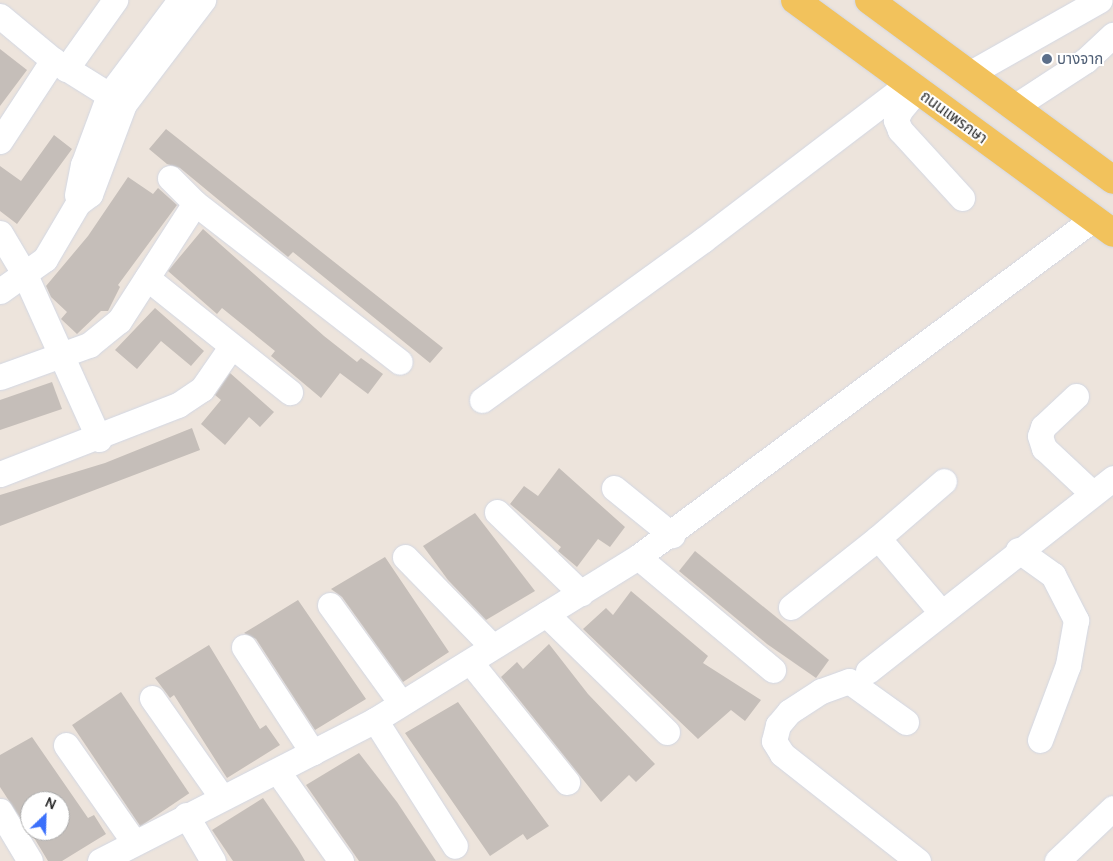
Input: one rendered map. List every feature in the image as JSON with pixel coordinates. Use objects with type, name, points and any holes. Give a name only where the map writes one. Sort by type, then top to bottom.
[{"type":"main road","name":"ถนนแพรกษา","points":[[795,0],[1103,226]]},
{"type":"main road","points":[[869,0],[1113,180]]},
{"type":"street","points":[[0,141],[59,65],[115,0]]},
{"type":"street","points":[[0,291],[45,259],[78,203],[76,190],[83,165],[116,99],[180,0]]},
{"type":"street","points":[[116,99],[203,0]]},
{"type":"street","points":[[969,74],[1100,0]]},
{"type":"street","points":[[0,16],[59,65],[116,99]]},
{"type":"street","points":[[1014,107],[1086,60],[1113,35]]},
{"type":"street","points":[[913,87],[896,120],[900,130],[962,198]]},
{"type":"street","points":[[482,400],[913,87]]},
{"type":"street","points":[[170,178],[195,203],[400,362]]},
{"type":"street","points":[[0,377],[89,345],[119,322],[195,203]]},
{"type":"street","points":[[100,861],[221,796],[278,772],[314,753],[375,720],[471,663],[492,646],[581,593],[672,535],[1103,226]]},
{"type":"street","points":[[0,233],[25,275],[99,439]]},
{"type":"street","points":[[147,278],[231,347],[290,392]]},
{"type":"street","points":[[0,474],[99,439],[178,406],[202,389],[231,347]]},
{"type":"street","points":[[1076,396],[1043,427],[1040,436],[1044,448],[1092,493]]},
{"type":"street","points":[[868,671],[1018,550],[1113,478]]},
{"type":"street","points":[[791,607],[878,538],[944,481]]},
{"type":"street","points":[[614,488],[672,535]]},
{"type":"street","points":[[497,512],[581,593]]},
{"type":"street","points":[[878,538],[941,612]]},
{"type":"street","points":[[1018,550],[1053,575],[1076,620],[1068,665],[1040,740]]},
{"type":"street","points":[[405,557],[492,646]]},
{"type":"street","points":[[638,557],[773,670]]},
{"type":"street","points":[[330,605],[401,703]]},
{"type":"street","points":[[546,614],[668,732]]},
{"type":"street","points":[[244,647],[314,753]]},
{"type":"street","points":[[471,663],[567,782]]},
{"type":"street","points":[[906,722],[849,681],[821,691],[789,712],[778,724],[774,741],[782,754],[918,861]]},
{"type":"street","points":[[152,698],[221,796]]},
{"type":"street","points":[[375,720],[456,846]]},
{"type":"street","points":[[66,745],[134,842]]},
{"type":"street","points":[[278,772],[341,861]]},
{"type":"street","points":[[1057,861],[1113,808]]},
{"type":"street","points":[[0,811],[30,861]]},
{"type":"street","points":[[186,815],[213,861]]},
{"type":"building","points":[[0,49],[27,70],[0,106]]},
{"type":"building","points":[[166,129],[443,348],[430,363],[293,252],[288,257],[180,168],[167,164],[149,149]]},
{"type":"building","points":[[54,135],[72,149],[17,224],[0,211],[0,166],[21,181]]},
{"type":"building","points":[[128,177],[153,194],[158,188],[177,205],[118,285],[120,287],[108,311],[101,311],[77,334],[61,319],[67,312],[51,297],[46,286],[88,236]]},
{"type":"building","points":[[203,229],[324,336],[357,362],[361,358],[383,374],[368,394],[340,373],[321,398],[271,356],[275,351],[222,308],[217,314],[168,271]]},
{"type":"building","points":[[155,308],[204,351],[191,366],[161,341],[137,369],[115,350]]},
{"type":"building","points":[[230,373],[274,412],[260,427],[249,417],[225,445],[201,424],[221,400],[215,395]]},
{"type":"building","points":[[52,382],[62,409],[0,430],[0,400]]},
{"type":"building","points":[[192,428],[200,450],[0,526],[0,495],[105,463]]},
{"type":"building","points":[[559,468],[625,527],[610,547],[598,539],[577,567],[558,551],[561,547],[510,504],[524,486],[538,496]]},
{"type":"building","points":[[475,513],[535,591],[486,620],[448,580],[423,546]]},
{"type":"building","points":[[695,551],[829,660],[816,678],[767,644],[679,571]]},
{"type":"building","points":[[385,557],[449,652],[403,682],[342,597],[331,589]]},
{"type":"building","points":[[631,591],[708,656],[703,663],[761,700],[745,721],[731,710],[698,739],[583,629],[606,608],[613,615]]},
{"type":"building","points":[[298,600],[366,699],[315,730],[256,639],[244,633]]},
{"type":"building","points":[[549,644],[588,694],[655,764],[636,782],[629,775],[601,802],[501,677],[517,662],[523,669]]},
{"type":"building","points":[[209,645],[260,729],[266,725],[280,745],[227,778],[174,695],[170,698],[155,678]]},
{"type":"building","points":[[121,692],[189,793],[140,826],[72,725]]},
{"type":"building","points":[[458,702],[549,826],[527,840],[523,834],[490,856],[405,733]]},
{"type":"building","points":[[32,737],[69,791],[20,791],[20,818],[0,787],[0,755]]},
{"type":"building","points":[[359,753],[397,802],[436,861],[359,861],[306,785]]},
{"type":"building","points":[[70,792],[88,818],[94,815],[106,834],[62,861],[48,861],[36,841],[70,841]]},
{"type":"building","points":[[263,798],[305,861],[233,861],[212,830]]},
{"type":"place","name":"บางจาก","points":[[1047,59]]}]
